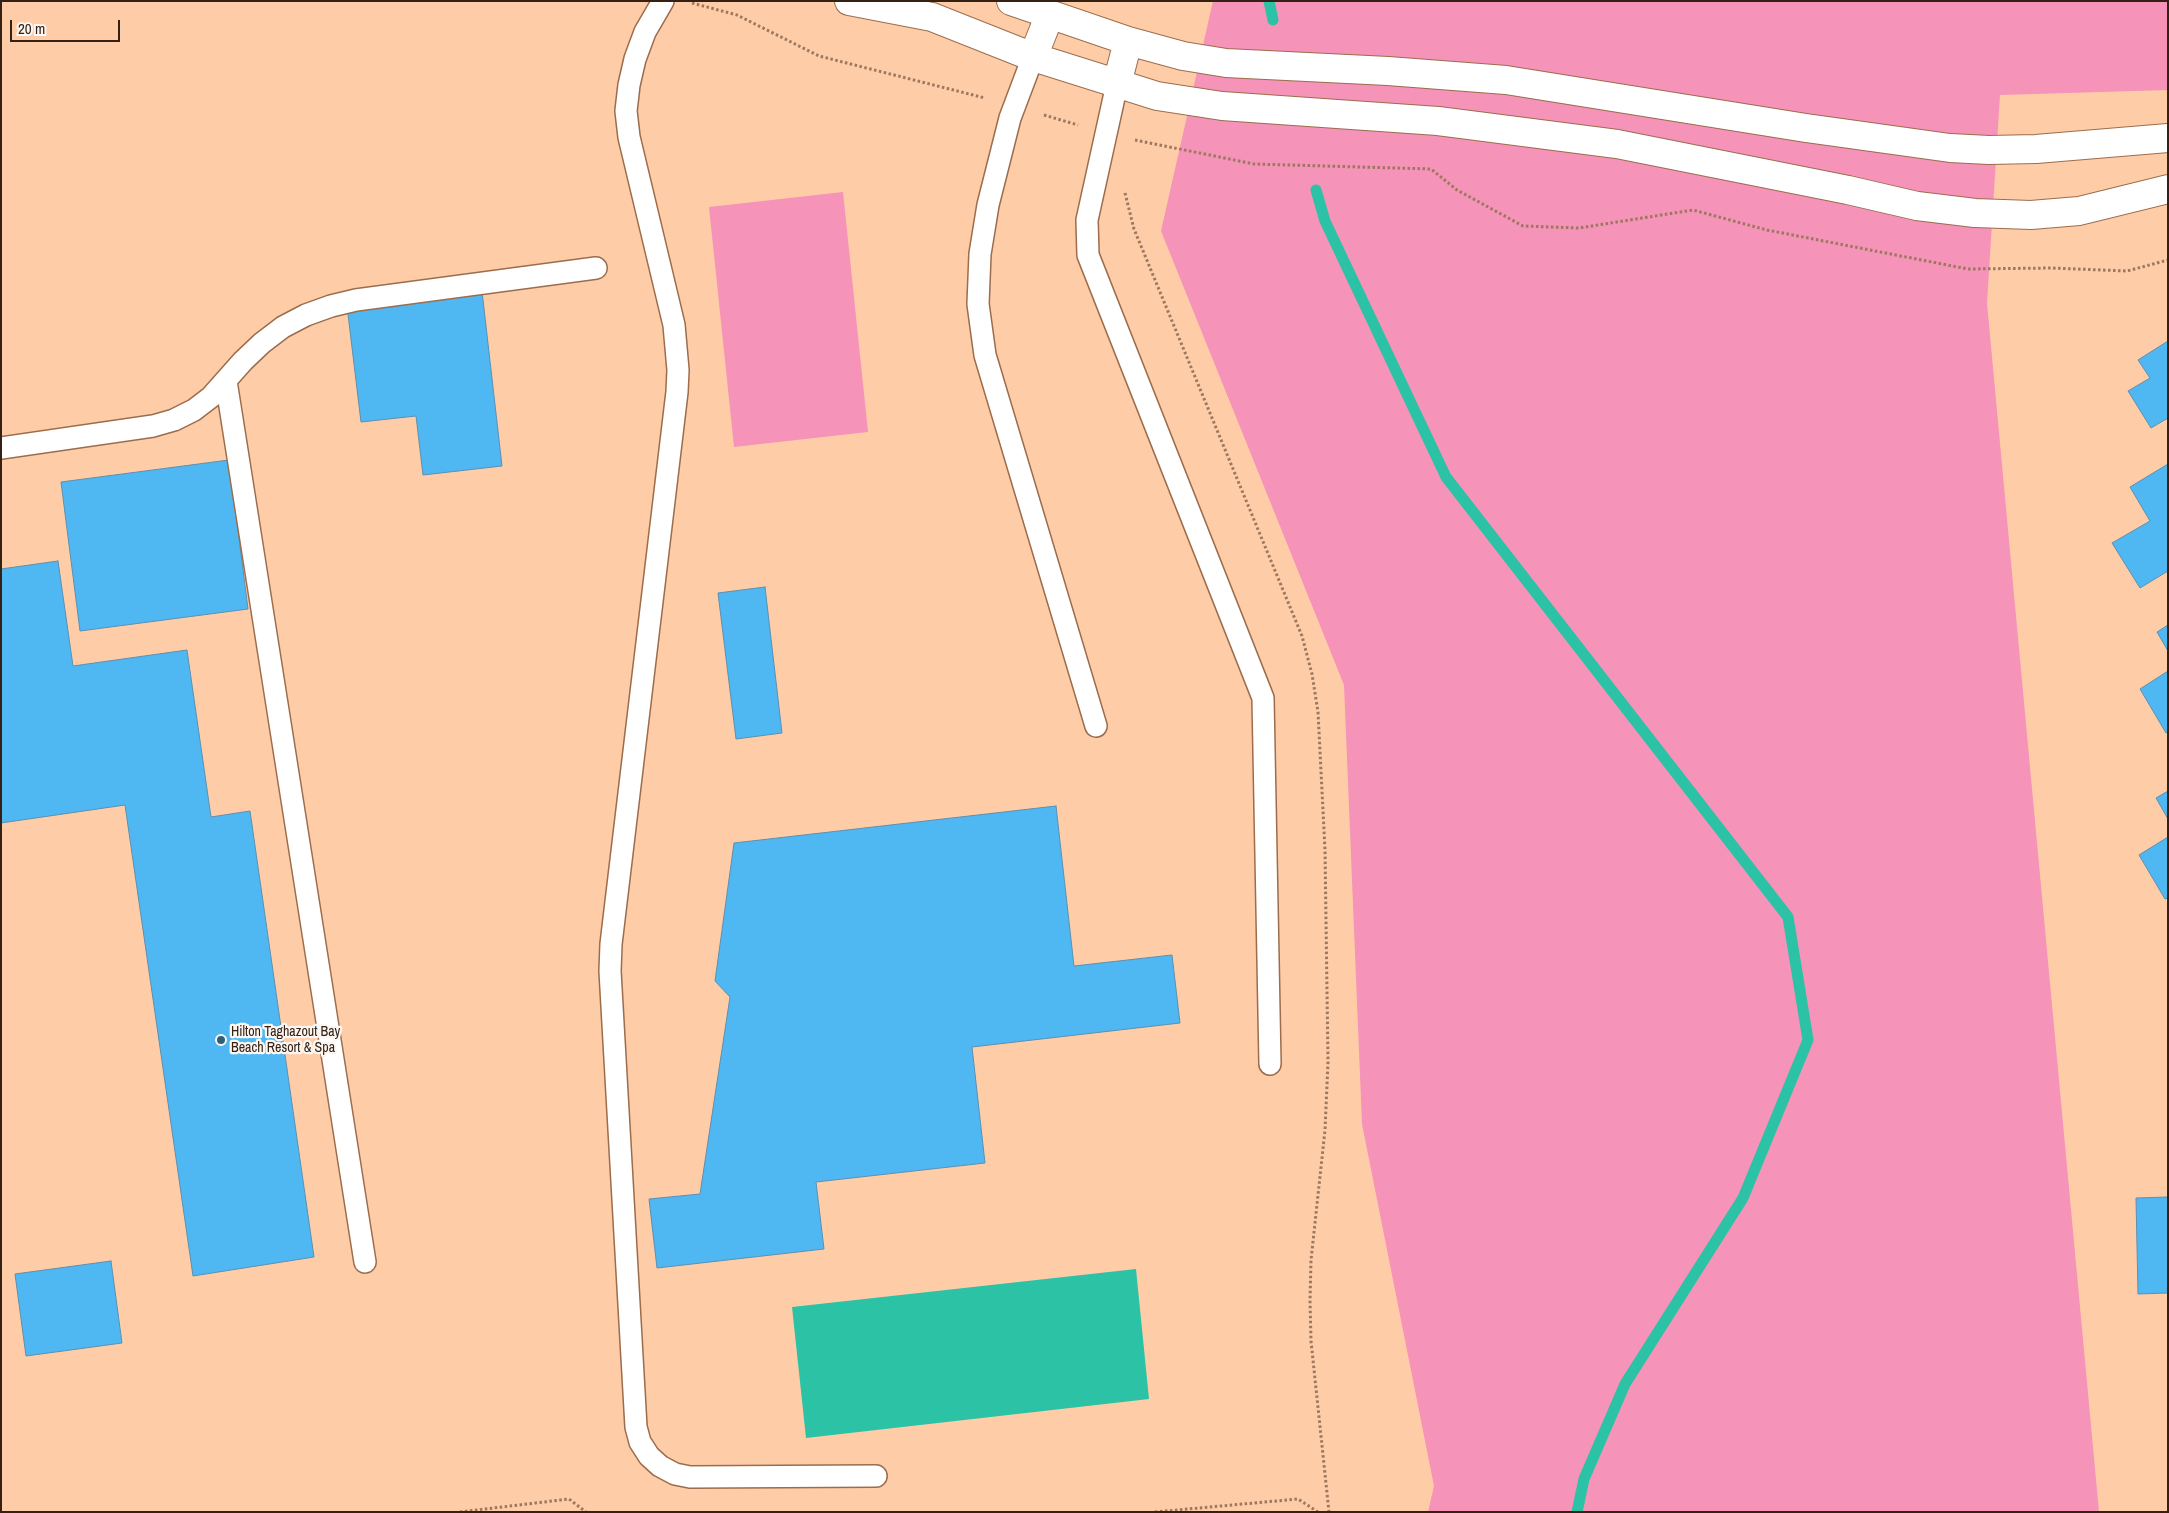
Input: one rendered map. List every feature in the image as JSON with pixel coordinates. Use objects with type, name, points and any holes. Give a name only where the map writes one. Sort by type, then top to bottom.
[{"type":"street","points":[[849,1],[932,16],[1033,57],[1157,96],[1222,106],[1438,121],[1617,144],[1848,190],[1918,206],[1974,213],[2031,215],[2079,211],[2168,189]]},
{"type":"street","points":[[1011,1],[1128,41],[1183,56],[1226,63],[1388,71],[1506,80],[1806,128],[1950,148],[1989,150],[2036,149],[2168,138]]},
{"type":"street","points":[[1033,57],[1050,14]]},
{"type":"street","points":[[1116,84],[1128,41]]},
{"type":"lane","points":[[663,1],[646,32],[635,60],[629,85],[626,111],[629,136],[674,325],[678,370],[612,936],[610,971],[636,1427],[640,1442],[649,1456],[660,1466],[675,1474],[690,1478],[876,1476]]},
{"type":"lane","points":[[1033,57],[1014,105],[988,205],[980,254],[980,313],[985,355],[1096,726]]},
{"type":"lane","points":[[1116,84],[1087,220],[1088,255],[1262,698],[1270,1064]]},
{"type":"lane","points":[[1,448],[153,426],[174,420],[194,410],[211,397],[262,343],[283,327],[306,315],[331,306],[356,300],[596,268]]},
{"type":"lane","points":[[226,381],[365,1262]]},
{"type":"path","points":[[685,1],[737,15],[819,56],[1014,105],[1106,134],[1254,164],[1431,169],[1457,190],[1523,226],[1579,228],[1693,210],[1767,230],[1968,269],[2052,268],[2126,271],[2168,260]]},
{"type":"path","points":[[460,1512],[568,1499],[586,1512]]},
{"type":"path","points":[[1155,1512],[1298,1499],[1318,1512]]},
{"type":"shaded area","points":[[1213,1],[2168,1],[2168,90],[2000,95],[1987,303],[2099,1512],[1428,1512],[1434,1486],[1362,1124],[1344,685],[1161,231]]},
{"type":"shaded area","points":[[843,192],[868,432],[734,447],[709,207]]},
{"type":"water","points":[[1136,1269],[1149,1399],[806,1438],[792,1307]]},
{"type":"building","points":[[482,291],[502,466],[423,475],[416,416],[361,422],[347,306]]},
{"type":"building","points":[[2168,341],[2168,418],[2151,428],[2128,391],[2150,378],[2138,360]]},
{"type":"building","points":[[229,460],[248,609],[80,631],[61,482]]},
{"type":"building","points":[[2168,464],[2168,571],[2140,588],[2112,543],[2150,521],[2130,487]]},
{"type":"building","name":"Hilton Taghazout Bay Beach Resort & Spa","points":[[58,561],[73,666],[187,650],[211,817],[250,811],[314,1257],[193,1276],[125,805],[1,823],[1,569]]},
{"type":"building","points":[[765,587],[782,733],[736,739],[718,593]]},
{"type":"building","points":[[2168,625],[2168,651],[2157,632]]},
{"type":"building","points":[[2168,671],[2168,732],[2166,733],[2140,689]]},
{"type":"building","points":[[2168,791],[2168,819],[2156,798]]},
{"type":"building","points":[[1056,806],[1074,966],[1172,955],[1180,1023],[972,1047],[985,1163],[816,1182],[824,1249],[657,1268],[649,1199],[700,1194],[730,997],[715,981],[734,843]]},
{"type":"building","points":[[2168,837],[2168,898],[2165,899],[2139,855]]},
{"type":"building","points":[[2168,1197],[2168,1293],[2138,1294],[2136,1198]]},
{"type":"building","points":[[111,1261],[122,1343],[26,1356],[15,1274]]},
{"type":"waterway","points":[[1269,1],[1273,20]]},
{"type":"waterway","points":[[1316,190],[1325,221],[1446,477],[1788,917],[1808,1040],[1743,1198],[1625,1384],[1584,1479],[1577,1512]]},
{"type":"place","name":"Hilton Taghazout Bay Beach Resort & Spa","points":[[221,1040]]}]
